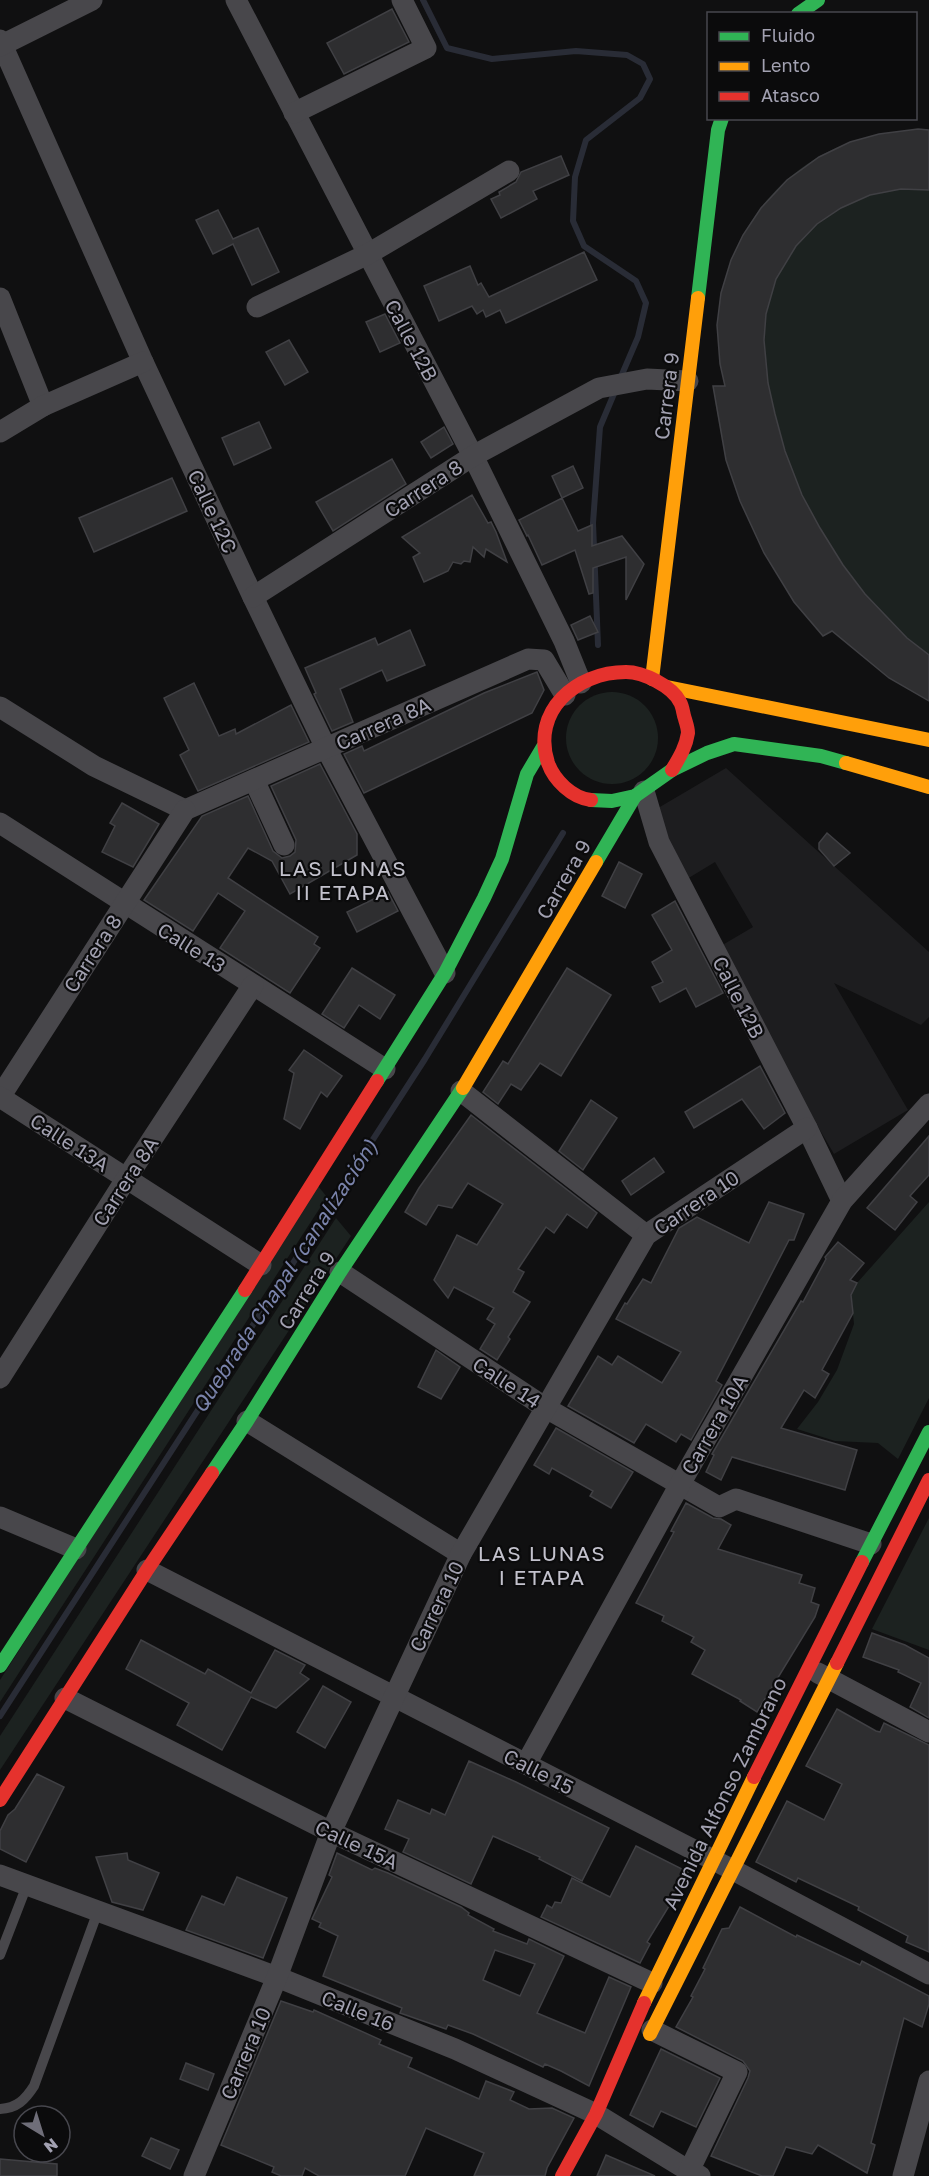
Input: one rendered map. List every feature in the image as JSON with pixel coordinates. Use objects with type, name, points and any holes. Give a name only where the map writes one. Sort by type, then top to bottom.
[{"type":"main road","points":[[801,12],[818,0]]},
{"type":"main road","name":"Carrera 9","points":[[652,679],[718,130],[721,120]]},
{"type":"main road","points":[[929,740],[667,687],[652,679],[627,672],[598,677],[573,689],[552,709],[545,728],[543,747],[550,771],[566,789],[587,800],[612,801],[639,793],[672,770],[707,753],[734,744],[821,756],[929,787]]},
{"type":"main road","points":[[667,687],[680,702],[688,731],[682,754],[672,770]]},
{"type":"main road","points":[[850,725],[879,744]]},
{"type":"main road","points":[[0,1666],[7,1643],[76,1549],[261,1265],[445,973],[502,859],[527,774],[543,747]]},
{"type":"main road","name":"Carrera 9","points":[[0,1800],[147,1570],[247,1421],[340,1272],[461,1091],[639,793]]},
{"type":"main road","name":"Avenida Alfonso Zambrano","points":[[593,2148],[602,2117],[652,1983],[808,1668],[929,1432]]},
{"type":"main road","name":"Avenida Alfonso Zambrano","points":[[642,2050],[929,1480]]},
{"type":"main road","name":"Avenida Alfonso Zambrano","points":[[562,2176],[602,2117],[617,2100]]},
{"type":"street","points":[[1,43],[70,5],[92,0]]},
{"type":"street","name":"Calle 12B","points":[[236,0],[473,456],[564,641],[573,689]]},
{"type":"street","points":[[294,113],[426,48],[402,0]]},
{"type":"street","name":"Calle 12C","points":[[1,43],[142,362],[253,597],[326,748],[445,973]]},
{"type":"street","points":[[257,307],[368,254],[509,171]]},
{"type":"street","points":[[0,298],[44,406]]},
{"type":"street","points":[[0,432],[44,406],[142,362]]},
{"type":"street","name":"Carrera 8","points":[[253,597],[473,456],[599,388],[647,379],[688,381]]},
{"type":"street","name":"Carrera 8A","points":[[185,810],[528,659],[544,660],[573,689]]},
{"type":"street","points":[[0,707],[94,766],[185,810]]},
{"type":"street","points":[[254,780],[284,845]]},
{"type":"street","name":"Calle 12B","points":[[639,793],[659,842],[807,1128],[842,1201]]},
{"type":"street","name":"Carrera 8","points":[[0,1097],[185,810]]},
{"type":"street","name":"Calle 13","points":[[0,823],[385,1069]]},
{"type":"street","name":"Carrera 8A","points":[[0,1378],[126,1179],[254,985]]},
{"type":"street","points":[[461,1091],[646,1235]]},
{"type":"street","name":"Calle 13A","points":[[0,1097],[261,1265]]},
{"type":"street","name":"Carrera 10A","points":[[526,1764],[678,1486],[842,1201],[929,1104]]},
{"type":"street","name":"Carrera 10","points":[[194,2176],[277,1977],[331,1832],[461,1554],[646,1235],[807,1128]]},
{"type":"street","name":"Calle 14","points":[[340,1272],[546,1408],[678,1486],[719,1507],[736,1499],[872,1544]]},
{"type":"street","points":[[247,1421],[461,1554]]},
{"type":"street","points":[[0,1517],[76,1549]]},
{"type":"street","name":"Calle 15","points":[[147,1570],[733,1870],[929,1974]]},
{"type":"street","points":[[808,1668],[929,1732]]},
{"type":"street","name":"Calle 15A","points":[[65,1698],[331,1832],[652,1983]]},
{"type":"street","name":"Calle 16","points":[[0,1875],[277,1977],[455,2049],[602,2117],[695,2174]]},
{"type":"street","points":[[652,2030],[737,2072],[695,2174]]},
{"type":"street","points":[[903,2176],[929,2081]]},
{"type":"lane","points":[[0,1955],[27,1886]]},
{"type":"lane","points":[[0,2109],[13,2108],[19,2104],[26,2099],[34,2086],[98,1911]]},
{"type":"shaded area","points":[[918,129],[929,130],[929,701],[889,678],[832,631],[823,636],[780,578],[748,520],[737,489],[719,423],[713,386],[725,386],[719,348],[720,310],[727,274],[741,239],[761,208],[786,181],[816,158],[859,139]]},
{"type":"shaded area","points":[[612,692],[629,696],[644,706],[654,721],[658,738],[654,755],[644,770],[629,780],[612,784],[595,780],[580,770],[570,755],[566,738],[570,721],[580,706],[595,696]]},
{"type":"shaded area","points":[[726,768],[929,952],[929,1017],[921,1025],[834,983],[908,1110],[834,1154],[714,950],[753,927],[715,862],[687,879],[648,814]]},
{"type":"shaded area","points":[[318,1186],[327,1197],[0,1702],[0,1680]]},
{"type":"shaded area","points":[[929,1202],[929,1398],[898,1459],[878,1443],[835,1441],[797,1429],[818,1402],[837,1370],[854,1324],[851,1295],[857,1283]]},
{"type":"shaded area","points":[[336,1218],[351,1236],[0,1770],[0,1736]]},
{"type":"shaded area","points":[[929,1518],[929,1650],[872,1629]]},
{"type":"building","points":[[392,9],[409,42],[344,74],[327,43]]},
{"type":"building","points":[[918,129],[929,130],[929,190],[901,189],[870,195],[841,208],[817,224],[796,246],[776,279],[766,314],[764,340],[768,383],[775,414],[785,451],[802,495],[843,565],[865,594],[907,638],[929,655],[929,701],[889,678],[832,631],[823,636],[794,602],[764,553],[740,501],[726,460],[713,386],[725,386],[720,364],[717,325],[721,293],[731,260],[743,235],[761,208],[787,180],[819,157],[850,142],[879,134]]},
{"type":"building","points":[[561,156],[569,175],[533,191],[537,199],[501,218],[491,199],[516,182],[521,172]]},
{"type":"building","points":[[218,210],[233,239],[258,228],[279,272],[252,285],[233,244],[213,254],[196,220]]},
{"type":"building","points":[[584,252],[597,280],[506,323],[500,310],[486,317],[483,310],[477,314],[472,306],[439,321],[424,286],[470,266],[478,285],[481,283],[489,297]]},
{"type":"building","points":[[385,314],[400,343],[380,352],[366,322]]},
{"type":"building","points":[[289,340],[308,372],[285,385],[266,352]]},
{"type":"building","points":[[259,422],[271,448],[234,465],[222,438]]},
{"type":"building","points":[[444,427],[453,444],[431,458],[421,442]]},
{"type":"building","points":[[392,459],[406,484],[333,531],[316,502]]},
{"type":"building","points":[[573,466],[583,488],[562,498],[552,476]]},
{"type":"building","points":[[172,478],[187,511],[94,552],[79,518]]},
{"type":"building","points":[[472,495],[488,523],[491,522],[507,562],[486,549],[484,557],[473,547],[470,562],[464,561],[461,564],[453,562],[448,571],[424,582],[413,557],[420,553],[402,537]]},
{"type":"building","points":[[562,498],[578,531],[592,525],[592,546],[622,536],[644,564],[626,600],[626,557],[593,568],[593,593],[589,594],[575,550],[542,565],[519,520]]},
{"type":"building","points":[[590,616],[598,632],[578,640],[571,625]]},
{"type":"building","points":[[410,630],[425,665],[387,681],[382,670],[340,689],[353,722],[332,731],[314,694],[316,693],[305,668],[375,638],[378,645]]},
{"type":"building","points":[[537,672],[544,690],[532,713],[364,793],[344,754],[362,746],[364,751],[484,693]]},
{"type":"building","points":[[194,683],[219,736],[235,729],[236,734],[291,705],[309,742],[198,791],[180,755],[189,750],[164,698]]},
{"type":"building","points":[[320,764],[357,834],[357,855],[290,894],[272,861],[248,848],[228,878],[318,937],[314,944],[320,948],[290,993],[220,948],[245,911],[218,893],[193,931],[144,900],[202,816],[248,796],[273,851],[282,858],[290,856],[295,852],[296,840],[271,786]]},
{"type":"building","points":[[122,803],[159,824],[133,867],[102,852],[115,826],[110,823]]},
{"type":"building","points":[[827,833],[850,853],[834,866],[819,849],[819,843]]},
{"type":"building","points":[[619,862],[642,874],[625,908],[602,896]]},
{"type":"building","points":[[388,892],[398,911],[357,932],[347,912]]},
{"type":"building","points":[[675,901],[723,993],[696,1007],[686,988],[660,1002],[652,987],[663,982],[652,962],[672,950],[652,915]]},
{"type":"building","points":[[352,968],[395,995],[380,1019],[359,1005],[344,1028],[322,1014]]},
{"type":"building","points":[[567,968],[611,995],[561,1076],[540,1063],[521,1090],[511,1084],[498,1104],[483,1092],[503,1061],[508,1064]]},
{"type":"building","points":[[304,1050],[342,1076],[327,1097],[321,1092],[300,1129],[284,1119],[294,1073],[289,1070]]},
{"type":"building","points":[[760,1066],[785,1113],[764,1129],[742,1099],[694,1128],[685,1112]]},
{"type":"building","points":[[591,1100],[617,1118],[583,1170],[559,1151]]},
{"type":"building","points":[[471,1115],[597,1213],[587,1228],[567,1214],[554,1233],[546,1227],[518,1269],[524,1272],[513,1292],[530,1302],[508,1337],[510,1339],[497,1360],[480,1349],[495,1324],[487,1319],[494,1308],[454,1287],[448,1298],[434,1280],[457,1235],[477,1245],[503,1204],[468,1183],[452,1208],[438,1205],[426,1225],[405,1212],[419,1188]]},
{"type":"building","points":[[929,1136],[929,1175],[910,1196],[917,1202],[895,1230],[867,1208]]},
{"type":"building","points":[[654,1158],[664,1172],[631,1195],[622,1181]]},
{"type":"building","points":[[769,1202],[804,1214],[794,1240],[789,1240],[716,1381],[722,1385],[691,1440],[681,1434],[676,1442],[646,1424],[634,1443],[568,1406],[598,1356],[612,1365],[618,1356],[662,1383],[681,1352],[616,1319],[625,1303],[627,1304],[643,1279],[651,1283],[679,1228],[697,1217],[749,1243]]},
{"type":"building","points":[[838,1242],[864,1263],[850,1280],[857,1283],[851,1295],[853,1313],[822,1370],[829,1374],[815,1398],[804,1390],[781,1428],[857,1450],[845,1490],[732,1457],[721,1480],[706,1472],[714,1455],[712,1454],[801,1301],[803,1302],[825,1257]]},
{"type":"building","points":[[436,1350],[460,1367],[441,1399],[418,1387]]},
{"type":"building","points":[[556,1428],[633,1472],[611,1508],[590,1496],[593,1491],[552,1468],[549,1474],[534,1465]]},
{"type":"building","points":[[686,1503],[731,1525],[718,1549],[802,1575],[799,1583],[815,1588],[811,1602],[819,1605],[815,1617],[757,1712],[741,1700],[692,1674],[705,1650],[691,1642],[694,1637],[662,1621],[664,1616],[636,1603],[674,1532],[671,1531]]},
{"type":"building","points":[[872,1633],[905,1645],[929,1658],[929,1718],[910,1707],[921,1683],[898,1672],[899,1670],[863,1657]]},
{"type":"building","points":[[141,1640],[205,1674],[208,1669],[251,1693],[275,1650],[305,1665],[300,1673],[309,1679],[276,1708],[251,1697],[222,1750],[177,1725],[189,1703],[126,1669]]},
{"type":"building","points":[[323,1686],[351,1702],[325,1748],[297,1732]]},
{"type":"building","points":[[837,1709],[876,1731],[880,1732],[884,1723],[929,1745],[929,1952],[906,1942],[908,1936],[858,1910],[859,1907],[798,1878],[796,1882],[756,1862],[787,1801],[824,1820],[842,1784],[806,1766]]},
{"type":"building","points":[[469,1761],[609,1828],[582,1881],[539,1859],[540,1857],[493,1836],[471,1884],[403,1852],[409,1839],[385,1829],[398,1800],[430,1814],[432,1809],[445,1815]]},
{"type":"building","points":[[37,1774],[64,1787],[26,1862],[0,1849],[0,1831],[8,1815],[15,1809]]},
{"type":"building","points":[[636,1846],[688,1872],[670,1907],[647,1942],[650,1944],[640,1963],[541,1917],[547,1905],[552,1908],[555,1902],[561,1903],[572,1878],[610,1897]]},
{"type":"building","points":[[127,1853],[128,1860],[159,1873],[143,1910],[112,1902],[96,1857]]},
{"type":"building","points":[[337,1853],[372,1870],[375,1868],[388,1873],[461,1907],[469,1913],[468,1915],[494,1929],[493,1931],[527,1944],[529,1939],[564,1956],[537,2013],[585,2033],[609,1977],[631,1987],[589,2086],[561,2071],[545,2064],[543,2067],[473,2034],[448,2025],[446,2029],[400,2013],[402,2008],[323,1976],[338,1936],[319,1927],[321,1923],[312,1919],[332,1877],[329,1875]],"holes":[[[495,1950],[535,1964],[520,1996],[483,1980]]]},
{"type":"building","points":[[237,1877],[287,1898],[263,1958],[186,1930],[202,1896],[224,1905]]},
{"type":"building","points":[[740,1907],[796,1937],[797,1935],[860,1965],[862,1961],[929,1996],[922,2027],[904,2018],[871,2143],[875,2145],[867,2173],[818,2145],[812,2154],[786,2147],[773,2176],[762,2176],[711,2156],[750,2071],[743,2061],[676,2027],[693,1997],[691,1996],[722,1929],[729,1928]]},
{"type":"building","points":[[281,2001],[313,2012],[314,2010],[381,2040],[379,2044],[412,2058],[408,2067],[479,2099],[486,2081],[514,2092],[510,2100],[529,2109],[552,2108],[574,2118],[545,2176],[474,2176],[484,2153],[426,2128],[405,2176],[319,2176],[305,2168],[302,2176],[281,2176],[272,2172],[274,2167],[221,2145]]},
{"type":"building","points":[[661,2049],[720,2078],[696,2127],[661,2111],[653,2127],[630,2115]]},
{"type":"building","points":[[186,2063],[214,2074],[208,2090],[180,2079]]},
{"type":"building","points":[[151,2138],[179,2150],[170,2169],[142,2156]]},
{"type":"building","points":[[606,2155],[655,2176],[597,2176]]},
{"type":"building","points":[[0,2159],[12,2160],[12,2164],[57,2164],[57,2176],[0,2176]]},
{"type":"waterway","points":[[423,0],[447,48],[492,59],[576,51],[627,55],[643,64],[650,79],[640,98],[586,140],[575,177],[573,221],[584,246],[636,281],[646,303],[638,337],[620,379]]},
{"type":"waterway","points":[[598,645],[593,523],[600,427],[616,389]]},
{"type":"waterway","name":"Quebrada Chapal (canalización)","points":[[0,1716],[425,1059],[563,833]]},
{"type":"traffic: fast","points":[[801,12],[818,0]]},
{"type":"traffic: fast","points":[[698,298],[718,130],[721,120]]},
{"type":"traffic: fast","points":[[591,800],[612,801],[635,796],[672,770],[707,753],[734,744],[821,756],[846,763]]},
{"type":"traffic: fast","points":[[377,1081],[445,973],[484,898],[502,859],[527,774],[543,747]]},
{"type":"traffic: fast","points":[[596,862],[635,796]]},
{"type":"traffic: fast","points":[[212,1473],[340,1272],[463,1088]]},
{"type":"traffic: fast","points":[[0,1666],[245,1290]]},
{"type":"traffic: fast","points":[[862,1562],[929,1432]]},
{"type":"traffic: slow","points":[[652,679],[698,298]]},
{"type":"traffic: slow","points":[[667,687],[929,740]]},
{"type":"traffic: slow","points":[[846,763],[929,787]]},
{"type":"traffic: slow","points":[[463,1088],[596,862]]},
{"type":"traffic: slow","points":[[650,2034],[837,1663]]},
{"type":"traffic: slow","points":[[644,2003],[754,1777]]},
{"type":"traffic: jam","points":[[591,800],[577,796],[559,782],[548,763],[544,744],[546,727],[552,711],[575,687],[590,679],[626,672],[640,674],[664,685],[676,696],[682,706],[688,733],[684,748],[672,770]]},
{"type":"traffic: jam","points":[[245,1290],[377,1081]]},
{"type":"traffic: jam","points":[[0,1800],[212,1473]]},
{"type":"traffic: jam","points":[[837,1663],[929,1480]]},
{"type":"traffic: jam","points":[[754,1777],[862,1562]]},
{"type":"traffic: jam","points":[[562,2176],[596,2114],[644,2003]]},
{"type":"district","name":"LAS LUNAS II ETAPA","points":[[343,880]]},
{"type":"district","name":"LAS LUNAS I ETAPA","points":[[542,1565]]}]
